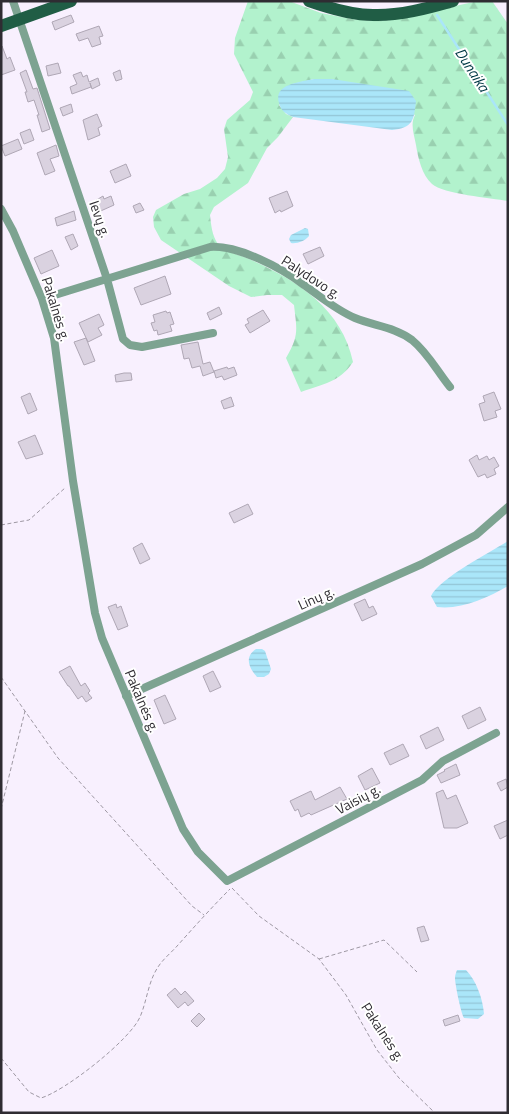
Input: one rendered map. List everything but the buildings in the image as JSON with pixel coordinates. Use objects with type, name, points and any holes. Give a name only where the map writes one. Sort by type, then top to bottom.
[{"type":"main road","points":[[1,26],[71,1]]},
{"type":"main road","points":[[309,1],[345,11],[374,15],[396,13],[454,1]]},
{"type":"street","name":"Ievų g.","points":[[13,1],[107,279],[123,339],[130,345],[142,347],[213,333]]},
{"type":"street","name":"Pakalnės g.","points":[[1,209],[13,231],[42,299],[54,338],[73,482],[95,614],[102,638],[183,829],[198,852],[229,885]]},
{"type":"street","name":"Palydovo g.","points":[[42,299],[210,247],[231,248],[273,266],[303,284],[332,306],[355,318],[397,332],[410,339],[423,351],[450,387]]},
{"type":"street","name":"Linų g.","points":[[126,696],[422,564],[476,535],[508,508]]},
{"type":"street","name":"Vaisių g.","points":[[229,885],[422,780],[443,761],[496,733]]},
{"type":"path","points":[[1,525],[29,520],[73,482]]},
{"type":"path","points":[[1,677],[58,758],[192,906],[204,915]]},
{"type":"path","points":[[1,809],[25,711]]},
{"type":"path","points":[[1,1058],[29,1092],[41,1098],[52,1095],[91,1067],[132,1030],[140,1018],[158,967],[229,885]]},
{"type":"path","name":"Pakalnės g.","points":[[229,885],[260,916],[319,959],[346,995],[377,1050],[399,1078],[436,1113]]},
{"type":"path","points":[[319,959],[384,940],[418,972]]},
{"type":"green space","points":[[248,1],[289,1],[321,13],[372,21],[391,20],[478,1],[492,1],[508,24],[508,201],[456,193],[432,184],[423,171],[418,155],[413,133],[415,115],[332,79],[314,79],[293,84],[279,105],[286,114],[293,117],[267,148],[248,183],[214,207],[210,215],[211,226],[218,244],[228,251],[266,267],[299,286],[327,311],[339,326],[347,343],[353,362],[348,369],[330,382],[301,392],[286,358],[296,333],[294,305],[282,295],[251,297],[229,286],[161,240],[154,227],[153,217],[156,210],[184,194],[200,189],[217,178],[225,169],[228,157],[224,129],[227,120],[250,100],[253,92],[234,54],[235,38]]},
{"type":"water","points":[[314,79],[332,79],[409,91],[416,101],[413,118],[408,125],[392,130],[293,117],[284,112],[279,103],[278,97],[280,92],[289,85]]},
{"type":"water","points":[[305,228],[308,229],[309,236],[301,242],[291,243],[289,239],[291,235]]},
{"type":"water","points":[[508,541],[508,586],[483,599],[464,605],[437,607],[431,596],[436,589],[454,574]]},
{"type":"water","points":[[256,649],[265,651],[271,669],[269,674],[264,677],[257,677],[249,663],[250,655]]},
{"type":"water","points":[[457,970],[466,970],[478,990],[484,1014],[478,1019],[464,1018],[455,981]]},
{"type":"waterway","name":"Dunaika","points":[[437,15],[508,125]]}]
